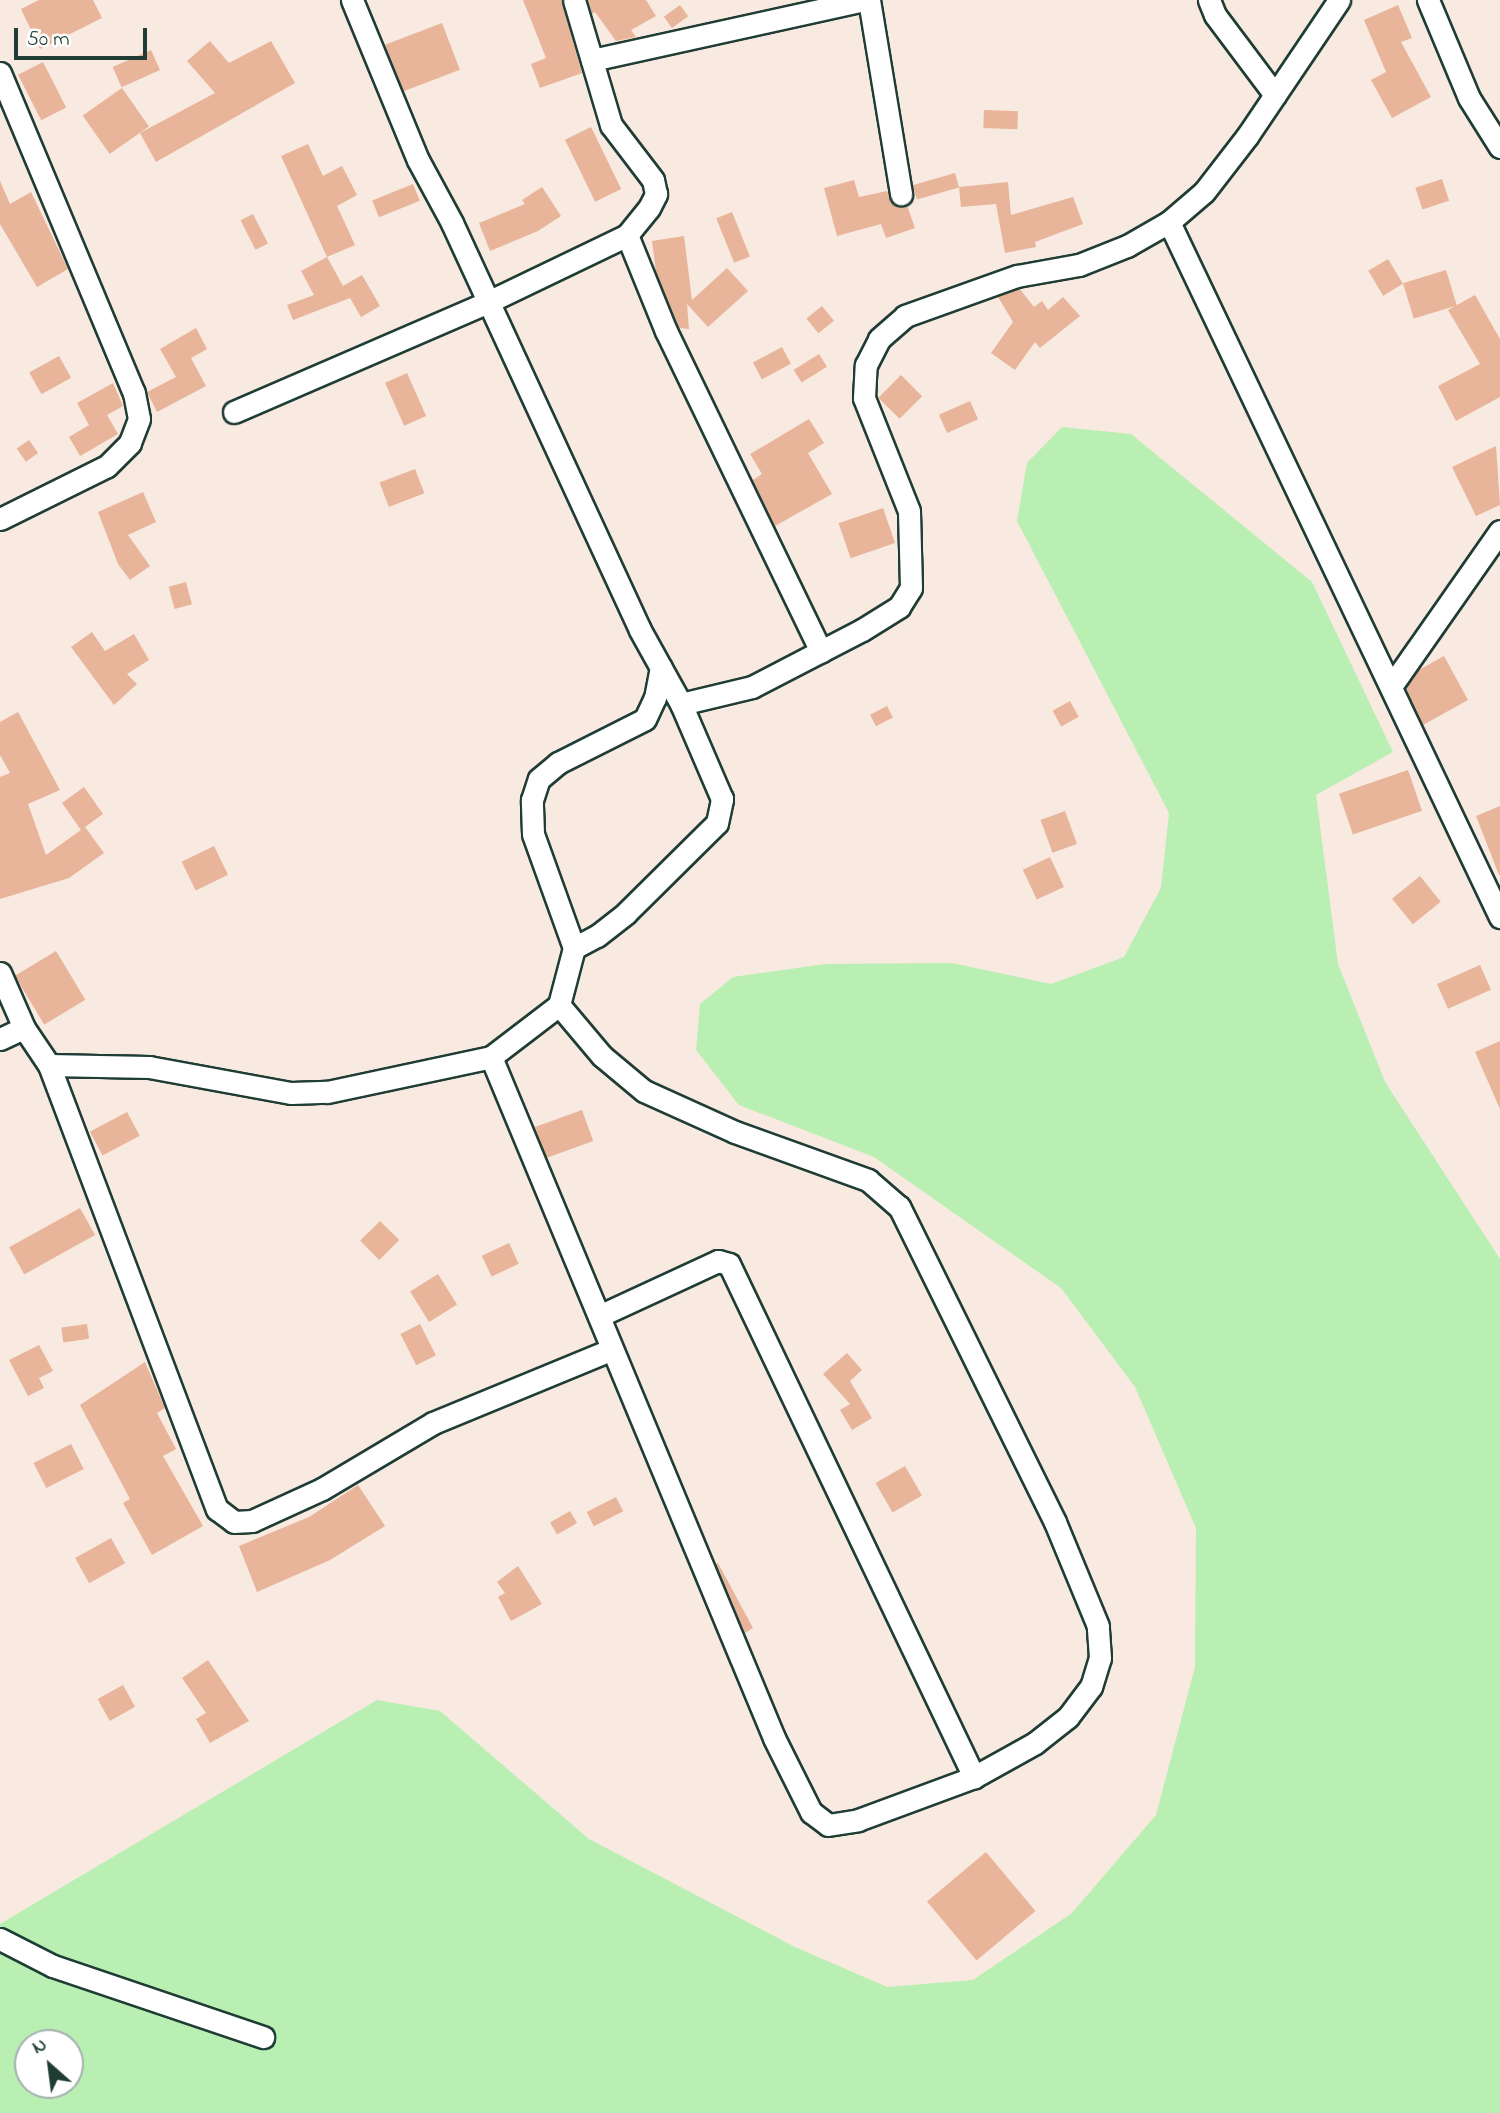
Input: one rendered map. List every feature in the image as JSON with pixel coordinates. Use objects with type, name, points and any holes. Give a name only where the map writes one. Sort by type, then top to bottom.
[{"type":"street","points":[[352,0],[418,160],[452,223],[486,303],[681,704],[722,799],[717,824],[626,913],[597,936],[574,947]]},
{"type":"street","points":[[234,412],[486,303],[627,235],[649,208],[656,194],[653,180],[611,125],[573,0]]},
{"type":"street","points":[[592,60],[867,0],[901,194]]},
{"type":"street","points":[[1209,0],[1215,15],[1275,95]]},
{"type":"street","points":[[681,704],[752,687],[821,652],[899,607],[911,588],[909,511],[864,398],[866,365],[880,339],[905,316],[1017,276],[1079,265],[1169,222],[1204,192],[1275,95],[1339,0]]},
{"type":"street","points":[[1427,0],[1469,98],[1500,147]]},
{"type":"street","points":[[0,73],[134,393],[139,419],[130,443],[107,466],[0,519]]},
{"type":"street","points":[[1169,222],[1392,685],[1500,917]]},
{"type":"street","points":[[627,235],[666,331],[821,652]]},
{"type":"street","points":[[1392,685],[1499,537]]},
{"type":"street","points":[[49,1065],[149,1067],[290,1093],[327,1092],[491,1057],[559,1005],[574,947],[533,834],[532,800],[539,779],[558,763],[645,719],[655,698],[661,667]]},
{"type":"street","points":[[0,973],[24,1028],[49,1065],[217,1509],[234,1522],[252,1521],[322,1489],[433,1423],[610,1350]]},
{"type":"street","points":[[491,1057],[610,1350],[774,1738],[811,1812],[828,1825],[858,1820],[1002,1765],[1068,1717],[1094,1677],[1100,1658],[1098,1626],[1055,1522],[912,1232],[887,1193],[867,1180],[735,1132],[643,1091],[601,1056],[559,1005]]},
{"type":"street","points":[[0,1038],[24,1028]]},
{"type":"street","points":[[598,1315],[718,1261],[729,1264],[974,1777]]},
{"type":"street","points":[[0,1940],[53,1966],[263,2036]]},
{"type":"green space","points":[[1062,427],[1131,434],[1312,582],[1393,752],[1316,795],[1338,964],[1385,1082],[1500,1259],[1500,2113],[0,2113],[0,1924],[377,1700],[440,1711],[589,1839],[795,1947],[887,1987],[973,1980],[1072,1913],[1156,1815],[1195,1667],[1196,1528],[1135,1387],[1061,1288],[874,1157],[739,1105],[696,1050],[700,1004],[733,977],[825,964],[952,963],[1051,984],[1124,957],[1161,888],[1169,813],[1017,521],[1027,463]]},
{"type":"building","points":[[39,0],[93,0],[102,18],[40,49],[21,9]]},
{"type":"building","points":[[523,0],[561,0],[582,73],[540,88],[531,64],[546,58]]},
{"type":"building","points":[[588,0],[646,0],[656,16],[631,30],[636,37],[616,41],[595,12],[592,14]]},
{"type":"building","points":[[680,5],[688,16],[672,28],[664,17]]},
{"type":"building","points":[[1398,5],[1412,38],[1401,42],[1431,97],[1392,118],[1371,80],[1386,72],[1364,20]]},
{"type":"building","points":[[442,23],[460,70],[403,92],[385,45]]},
{"type":"building","points":[[210,41],[229,63],[271,41],[295,83],[156,162],[140,133],[215,93],[187,61]]},
{"type":"building","points":[[151,50],[160,70],[122,87],[113,67]]},
{"type":"building","points":[[43,62],[66,107],[41,120],[18,75]]},
{"type":"building","points":[[122,88],[149,127],[110,154],[83,116]]},
{"type":"building","points":[[984,110],[1018,111],[1017,129],[983,128]]},
{"type":"building","points":[[591,127],[621,189],[595,202],[565,140]]},
{"type":"building","points":[[308,144],[323,176],[342,166],[357,195],[337,206],[355,245],[327,257],[281,156]]},
{"type":"building","points":[[955,173],[959,187],[917,200],[913,185]]},
{"type":"building","points":[[1442,179],[1449,201],[1422,210],[1415,188]]},
{"type":"building","points":[[854,180],[859,197],[887,191],[896,206],[907,205],[915,228],[886,238],[881,224],[837,236],[824,188]]},
{"type":"building","points":[[0,181],[10,204],[31,192],[68,269],[37,287],[0,224]]},
{"type":"building","points":[[1008,182],[1011,215],[1073,197],[1083,224],[1035,242],[1036,247],[1005,253],[996,204],[961,207],[959,187]]},
{"type":"building","points":[[413,184],[420,201],[379,217],[372,200]]},
{"type":"building","points":[[542,187],[561,216],[538,231],[490,251],[479,223],[525,204],[522,200]]},
{"type":"building","points":[[732,212],[750,257],[734,263],[716,218]]},
{"type":"building","points":[[253,214],[268,243],[256,250],[241,220]]},
{"type":"building","points":[[684,236],[692,300],[727,268],[748,291],[708,327],[687,304],[689,329],[679,328],[656,272],[652,241]]},
{"type":"building","points":[[327,257],[343,286],[362,275],[380,306],[361,317],[350,298],[293,320],[287,305],[314,295],[301,271]]},
{"type":"building","points":[[1388,259],[1403,284],[1383,296],[1368,271]]},
{"type":"building","points":[[1446,270],[1457,305],[1414,319],[1403,283]]},
{"type":"building","points":[[1020,289],[1034,307],[1042,301],[1048,310],[1063,297],[1080,316],[1040,348],[1035,342],[1015,370],[991,353],[1013,322],[998,297]]},
{"type":"building","points":[[1475,295],[1500,339],[1500,397],[1456,421],[1438,386],[1480,364],[1448,310]]},
{"type":"building","points":[[822,306],[834,321],[818,333],[806,319]]},
{"type":"building","points":[[196,328],[207,349],[191,358],[206,386],[157,412],[147,392],[176,377],[160,349]]},
{"type":"building","points":[[782,347],[791,364],[762,379],[753,362]]},
{"type":"building","points":[[819,354],[827,367],[802,383],[794,370]]},
{"type":"building","points":[[59,356],[71,378],[41,394],[29,372]]},
{"type":"building","points":[[407,373],[426,416],[404,426],[385,383]]},
{"type":"building","points":[[901,375],[922,396],[900,419],[878,398]]},
{"type":"building","points":[[113,383],[123,406],[107,415],[118,434],[80,456],[69,437],[89,425],[77,403]]},
{"type":"building","points":[[970,401],[978,419],[947,433],[939,415]]},
{"type":"building","points":[[809,419],[824,443],[808,453],[832,494],[775,526],[753,480],[762,474],[750,454]]},
{"type":"building","points":[[29,440],[38,453],[26,462],[17,449]]},
{"type":"building","points":[[1496,446],[1500,505],[1476,516],[1452,467]]},
{"type":"building","points":[[415,469],[424,493],[389,507],[380,483]]},
{"type":"building","points":[[143,492],[156,522],[128,535],[150,566],[130,580],[118,564],[98,512]]},
{"type":"building","points":[[883,508],[895,543],[851,558],[839,523]]},
{"type":"building","points":[[186,582],[192,604],[175,609],[169,587]]},
{"type":"building","points":[[92,632],[105,651],[134,634],[149,660],[127,674],[137,684],[114,705],[71,647]]},
{"type":"building","points":[[1444,656],[1468,700],[1423,725],[1406,688],[1419,670]]},
{"type":"building","points":[[1070,701],[1079,717],[1061,726],[1053,711]]},
{"type":"building","points":[[887,706],[893,718],[876,726],[870,715]]},
{"type":"building","points":[[18,712],[60,790],[28,804],[46,855],[81,830],[62,803],[84,787],[103,814],[85,827],[104,853],[69,878],[0,899],[0,777],[10,773],[0,755],[0,722]]},
{"type":"building","points":[[1408,770],[1422,811],[1353,834],[1339,794]]},
{"type":"building","points":[[1500,806],[1500,875],[1499,875],[1476,816]]},
{"type":"building","points":[[1065,811],[1077,844],[1053,853],[1041,820]]},
{"type":"building","points":[[214,846],[228,875],[196,891],[182,862]]},
{"type":"building","points":[[1050,857],[1064,887],[1037,900],[1023,870]]},
{"type":"building","points":[[1420,876],[1441,902],[1413,924],[1392,899]]},
{"type":"building","points":[[56,951],[85,1000],[44,1025],[15,976]]},
{"type":"building","points":[[1480,965],[1491,990],[1448,1009],[1437,984]]},
{"type":"building","points":[[1500,1041],[1500,1109],[1475,1052]]},
{"type":"building","points":[[582,1110],[593,1141],[546,1158],[535,1127]]},
{"type":"building","points":[[127,1112],[140,1136],[103,1156],[90,1132]]},
{"type":"building","points":[[80,1208],[95,1235],[24,1274],[9,1247]]},
{"type":"building","points":[[380,1221],[399,1240],[379,1260],[360,1241]]},
{"type":"building","points":[[509,1243],[519,1264],[492,1277],[482,1256]]},
{"type":"building","points":[[438,1274],[457,1305],[429,1322],[410,1291]]},
{"type":"building","points":[[87,1324],[89,1339],[63,1342],[61,1328]]},
{"type":"building","points":[[420,1324],[436,1355],[416,1365],[400,1334]]},
{"type":"building","points":[[39,1345],[53,1371],[39,1378],[44,1388],[28,1396],[9,1360]]},
{"type":"building","points":[[847,1353],[862,1370],[850,1381],[872,1418],[852,1430],[840,1410],[850,1404],[823,1374]]},
{"type":"building","points":[[145,1362],[165,1408],[157,1413],[176,1449],[163,1456],[203,1526],[152,1555],[123,1503],[130,1499],[80,1405]]},
{"type":"building","points":[[71,1444],[84,1469],[46,1488],[34,1463]]},
{"type":"building","points":[[905,1466],[922,1495],[893,1512],[876,1483]]},
{"type":"building","points":[[358,1485],[385,1526],[330,1560],[257,1592],[239,1546],[309,1517]]},
{"type":"building","points":[[616,1497],[623,1511],[594,1526],[587,1512]]},
{"type":"building","points":[[570,1511],[577,1523],[557,1535],[550,1522]]},
{"type":"building","points":[[111,1538],[125,1563],[89,1583],[75,1558]]},
{"type":"building","points":[[718,1563],[753,1628],[745,1633],[716,1564]]},
{"type":"building","points":[[518,1566],[542,1604],[511,1621],[498,1597],[505,1593],[497,1582]]},
{"type":"building","points":[[208,1660],[249,1721],[210,1743],[196,1719],[206,1713],[182,1678]]},
{"type":"building","points":[[123,1685],[135,1707],[110,1721],[98,1699]]},
{"type":"building","points":[[986,1852],[1035,1911],[977,1960],[927,1901]]}]
